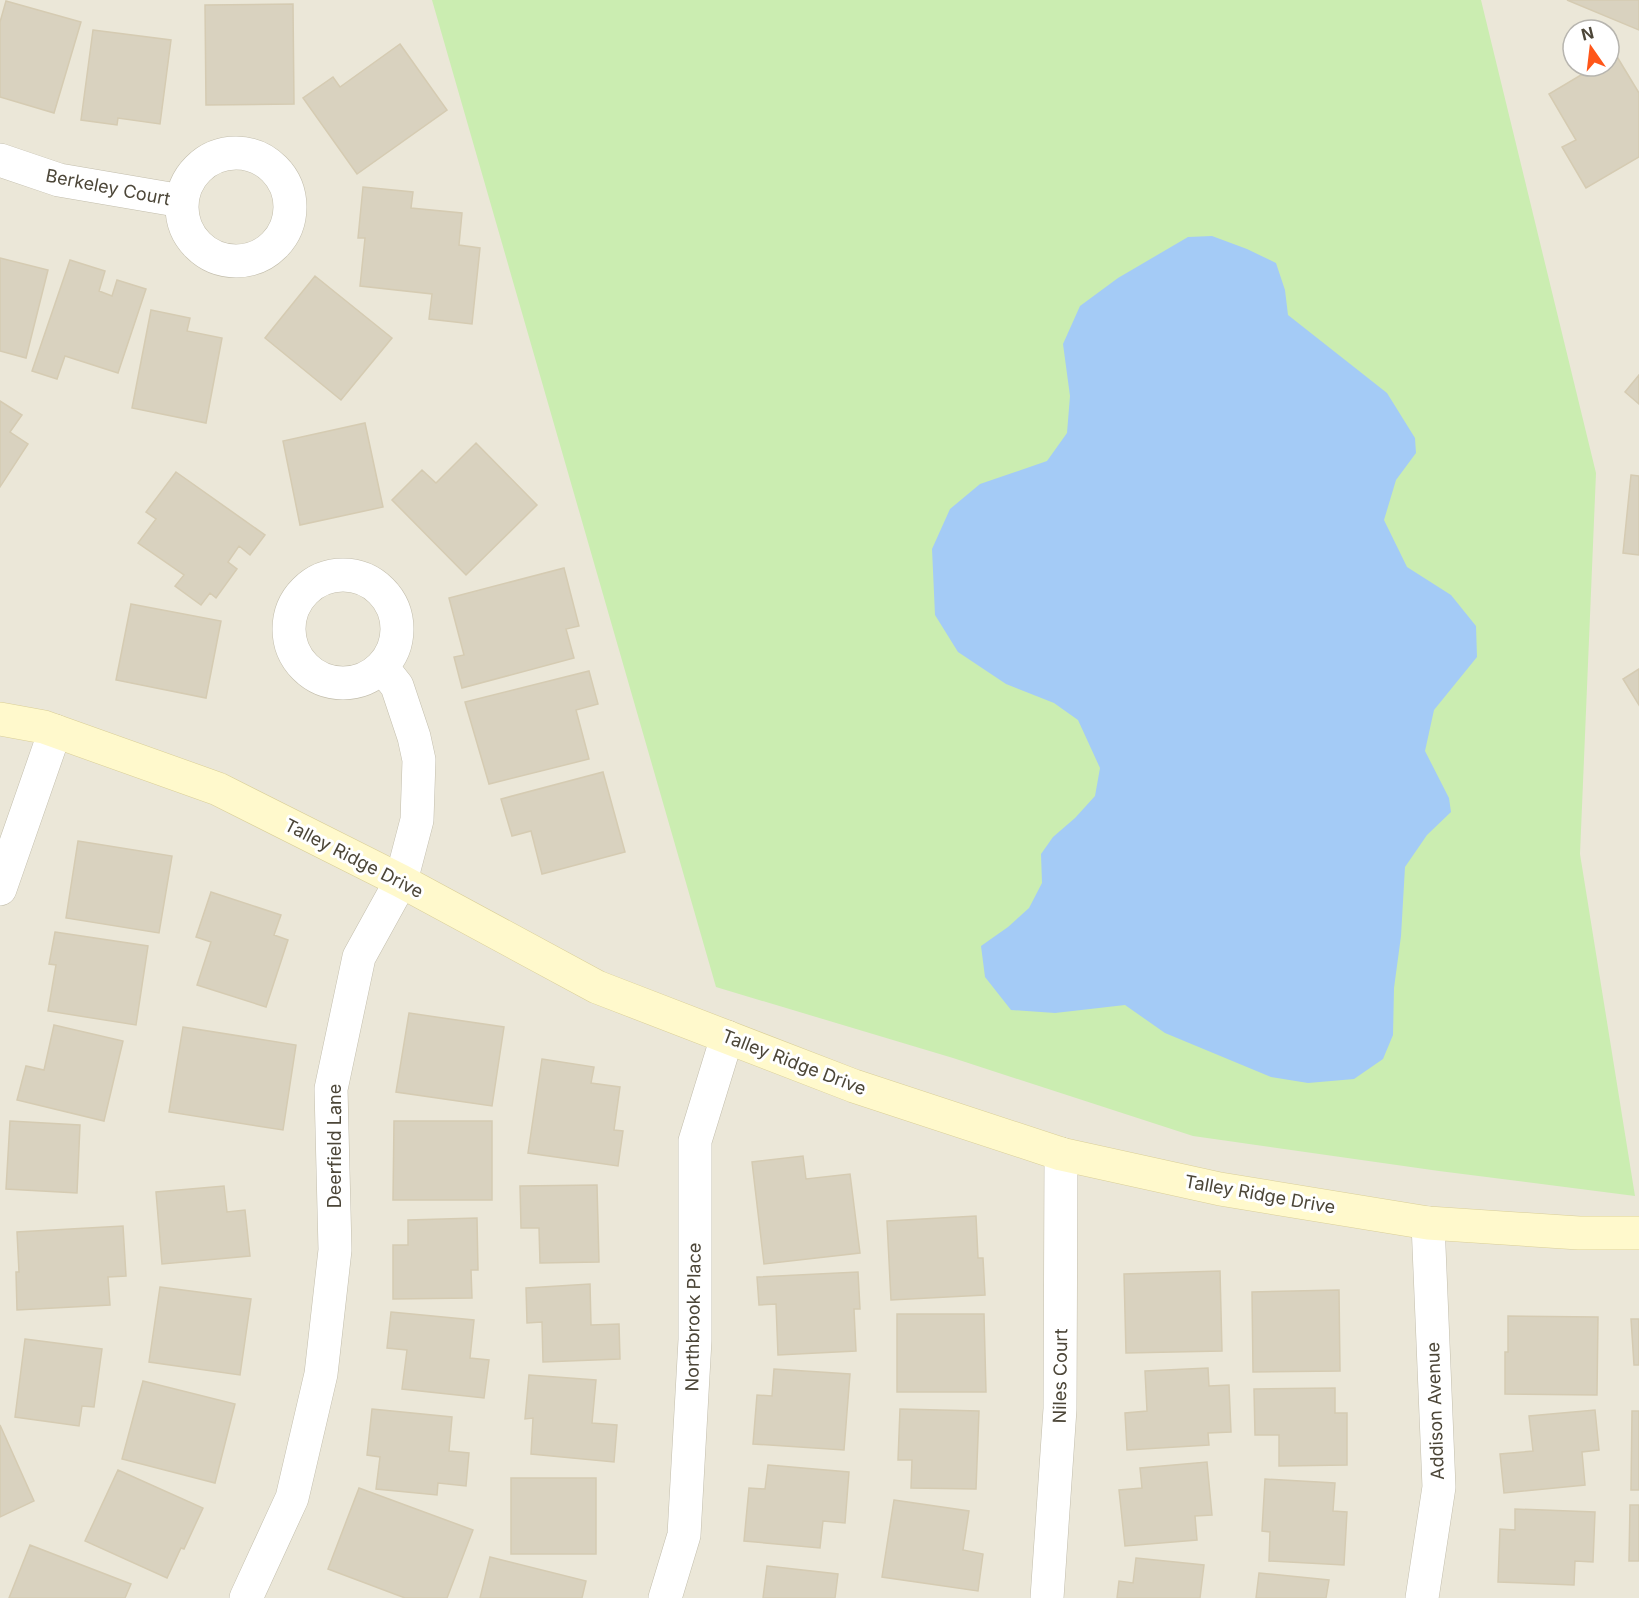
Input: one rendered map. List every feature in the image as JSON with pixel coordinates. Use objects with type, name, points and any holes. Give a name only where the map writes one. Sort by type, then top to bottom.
[{"type":"street","name":"Berkeley Court","points":[[0,160],[59,180],[182,201]]},
{"type":"street","name":"Deerfield Lane","points":[[246,1598],[292,1498],[321,1374],[335,1250],[331,1089],[359,957],[401,881],[417,820],[419,760],[414,737],[397,686],[382,667]]},
{"type":"street","name":"Talley Ridge Drive","points":[[0,719],[55,731],[218,789],[401,881],[597,987],[854,1086],[1061,1154],[1220,1189],[1428,1223],[1580,1233],[1639,1233]]},
{"type":"street","points":[[0,889],[55,731]]},
{"type":"street","name":"Northbrook Place","points":[[665,1598],[684,1535],[694,1340],[695,1142],[727,1037]]},
{"type":"street","name":"Niles Court","points":[[1047,1598],[1060,1410],[1061,1154]]},
{"type":"street","name":"Addison Avenue","points":[[1422,1598],[1439,1487],[1428,1223]]},
{"type":"shaded area","points":[[0,0],[1639,0],[1639,1598],[0,1598]]},
{"type":"green space","points":[[432,0],[1481,0],[1596,473],[1580,854],[1635,1196],[1193,1136],[953,1058],[716,987]]},
{"type":"water","points":[[1212,236],[1276,263],[1285,290],[1288,315],[1387,393],[1415,438],[1416,453],[1396,480],[1384,520],[1407,567],[1451,595],[1476,626],[1477,657],[1434,710],[1425,751],[1449,798],[1451,812],[1427,835],[1405,867],[1401,936],[1394,988],[1393,1035],[1383,1059],[1354,1079],[1308,1083],[1271,1077],[1165,1033],[1125,1005],[1055,1013],[1011,1010],[985,977],[981,946],[1008,927],[1029,908],[1042,883],[1041,854],[1053,837],[1095,796],[1100,768],[1078,720],[1054,703],[1006,684],[958,652],[935,615],[932,549],[950,509],[980,484],[1047,461],[1067,433],[1070,396],[1063,344],[1080,306],[1118,278],[1188,237]]},
{"type":"building","points":[[1567,0],[1639,0],[1639,30],[1621,22],[1621,18],[1610,18]]},
{"type":"building","points":[[6,1],[81,22],[54,113],[0,97],[0,22]]},
{"type":"building","points":[[293,4],[294,104],[206,105],[205,5]]},
{"type":"building","points":[[93,30],[171,40],[160,124],[118,118],[117,125],[81,120]]},
{"type":"building","points":[[400,44],[447,110],[357,174],[303,98],[333,77],[340,87]]},
{"type":"building","points":[[1621,63],[1639,93],[1639,157],[1586,188],[1562,147],[1576,140],[1549,94],[1576,78],[1621,78]]},
{"type":"building","points":[[363,187],[413,192],[411,208],[462,213],[459,245],[480,248],[472,324],[429,319],[432,294],[360,286],[365,238],[358,238]]},
{"type":"building","points":[[0,258],[48,270],[26,358],[0,351]]},
{"type":"building","points":[[70,260],[105,271],[99,291],[112,296],[117,280],[146,289],[118,373],[65,356],[57,379],[32,371]]},
{"type":"building","points":[[315,276],[392,338],[341,400],[265,338]]},
{"type":"building","points":[[151,310],[190,318],[187,331],[222,338],[206,423],[132,408]]},
{"type":"building","points":[[1639,375],[1639,404],[1625,392]]},
{"type":"building","points":[[0,401],[22,415],[10,432],[28,444],[0,487]]},
{"type":"building","points":[[365,423],[383,507],[300,525],[283,441]]},
{"type":"building","points":[[476,443],[537,505],[466,575],[392,500],[422,470],[436,483]]},
{"type":"building","points":[[176,472],[265,535],[250,555],[239,546],[228,562],[237,569],[216,598],[210,593],[201,605],[175,586],[184,575],[138,543],[156,519],[146,512]]},
{"type":"building","points":[[1631,475],[1639,476],[1639,555],[1623,553]]},
{"type":"building","points":[[564,568],[579,626],[566,629],[574,658],[462,688],[454,657],[464,655],[449,598]]},
{"type":"building","points":[[131,604],[221,621],[206,698],[116,680]]},
{"type":"building","points":[[1639,669],[1639,705],[1623,679]]},
{"type":"building","points":[[589,671],[598,704],[576,710],[589,759],[489,784],[465,702]]},
{"type":"building","points":[[603,772],[625,852],[542,874],[531,831],[512,836],[501,799]]},
{"type":"building","points":[[78,841],[172,856],[159,933],[66,918]]},
{"type":"building","points":[[211,892],[281,915],[274,935],[288,940],[266,1007],[197,985],[211,942],[196,937]]},
{"type":"building","points":[[55,932],[148,946],[136,1025],[48,1011],[56,965],[49,964]]},
{"type":"building","points":[[409,1013],[504,1027],[492,1106],[396,1092]]},
{"type":"building","points":[[54,1025],[123,1041],[104,1121],[17,1100],[26,1066],[44,1070]]},
{"type":"building","points":[[183,1027],[296,1045],[283,1130],[169,1112]]},
{"type":"building","points":[[542,1059],[594,1067],[591,1083],[620,1087],[614,1130],[623,1131],[618,1166],[528,1153]]},
{"type":"building","points":[[10,1121],[80,1125],[77,1193],[6,1189]]},
{"type":"building","points":[[394,1121],[492,1121],[492,1200],[393,1200]]},
{"type":"building","points":[[803,1156],[806,1179],[850,1174],[860,1253],[764,1264],[752,1162]]},
{"type":"building","points":[[597,1185],[599,1262],[540,1263],[539,1228],[521,1228],[520,1186]]},
{"type":"building","points":[[224,1186],[227,1212],[245,1210],[250,1256],[162,1264],[156,1192]]},
{"type":"building","points":[[976,1216],[978,1258],[983,1258],[985,1295],[891,1300],[887,1221]]},
{"type":"building","points":[[477,1218],[478,1270],[471,1270],[472,1298],[393,1299],[393,1245],[408,1245],[408,1220]]},
{"type":"building","points":[[123,1226],[126,1276],[108,1277],[110,1305],[17,1310],[16,1272],[19,1272],[17,1232]]},
{"type":"building","points":[[1220,1271],[1222,1351],[1126,1353],[1124,1274]]},
{"type":"building","points":[[858,1272],[860,1309],[854,1309],[856,1351],[778,1355],[776,1304],[759,1305],[757,1277]]},
{"type":"building","points":[[590,1284],[591,1325],[619,1324],[620,1359],[543,1362],[542,1322],[527,1323],[526,1288]]},
{"type":"building","points":[[160,1287],[251,1299],[240,1375],[149,1362]]},
{"type":"building","points":[[1339,1290],[1340,1371],[1253,1372],[1252,1292]]},
{"type":"building","points":[[391,1312],[474,1320],[470,1358],[489,1360],[484,1398],[402,1389],[407,1350],[387,1348]]},
{"type":"building","points":[[897,1314],[984,1314],[986,1392],[897,1392]]},
{"type":"building","points":[[1508,1316],[1598,1317],[1597,1395],[1505,1394]]},
{"type":"building","points":[[1631,1319],[1639,1319],[1639,1365],[1634,1365]]},
{"type":"building","points":[[25,1339],[102,1349],[94,1407],[82,1406],[79,1426],[15,1417]]},
{"type":"building","points":[[1208,1368],[1209,1386],[1229,1385],[1231,1432],[1208,1433],[1209,1445],[1127,1450],[1125,1413],[1147,1411],[1145,1371]]},
{"type":"building","points":[[774,1369],[850,1374],[844,1450],[753,1444],[757,1395],[772,1396]]},
{"type":"building","points":[[529,1375],[596,1380],[592,1423],[617,1425],[614,1462],[531,1454],[533,1418],[525,1419]]},
{"type":"building","points":[[143,1381],[235,1404],[215,1483],[122,1459]]},
{"type":"building","points":[[1335,1388],[1335,1413],[1347,1413],[1347,1465],[1279,1466],[1279,1435],[1255,1435],[1254,1389]]},
{"type":"building","points":[[372,1409],[452,1417],[449,1451],[469,1453],[466,1486],[438,1483],[437,1495],[376,1489],[380,1457],[367,1455]]},
{"type":"building","points":[[900,1409],[979,1411],[976,1489],[911,1488],[912,1460],[898,1460]]},
{"type":"building","points":[[1595,1410],[1599,1450],[1582,1452],[1585,1485],[1504,1493],[1500,1454],[1533,1451],[1529,1416]]},
{"type":"building","points":[[1632,1411],[1639,1411],[1639,1490],[1631,1490]]},
{"type":"building","points":[[0,1425],[34,1501],[0,1517]]},
{"type":"building","points":[[1207,1462],[1212,1515],[1195,1516],[1197,1540],[1125,1546],[1119,1490],[1142,1488],[1140,1468]]},
{"type":"building","points":[[768,1465],[849,1472],[845,1523],[823,1521],[820,1548],[744,1541],[749,1488],[765,1489]]},
{"type":"building","points":[[118,1470],[203,1508],[184,1549],[181,1548],[167,1578],[85,1541]]},
{"type":"building","points":[[511,1478],[596,1478],[596,1554],[511,1554]]},
{"type":"building","points":[[1265,1479],[1335,1483],[1333,1511],[1347,1512],[1344,1565],[1269,1561],[1270,1532],[1262,1531]]},
{"type":"building","points":[[359,1488],[473,1530],[447,1598],[405,1598],[328,1569]]},
{"type":"building","points":[[894,1500],[969,1511],[963,1550],[983,1554],[978,1591],[882,1577]]},
{"type":"building","points":[[1630,1505],[1639,1505],[1639,1561],[1629,1561]]},
{"type":"building","points":[[1515,1509],[1595,1512],[1593,1562],[1575,1561],[1574,1585],[1498,1582],[1500,1529],[1515,1530]]},
{"type":"building","points":[[30,1545],[131,1584],[125,1598],[9,1598]]},
{"type":"building","points":[[490,1557],[586,1581],[582,1598],[480,1598]]},
{"type":"building","points":[[1136,1558],[1204,1565],[1200,1598],[1117,1598],[1119,1581],[1133,1583]]},
{"type":"building","points":[[767,1566],[838,1574],[835,1598],[763,1598]]},
{"type":"building","points":[[1259,1573],[1329,1580],[1326,1598],[1256,1598]]}]
